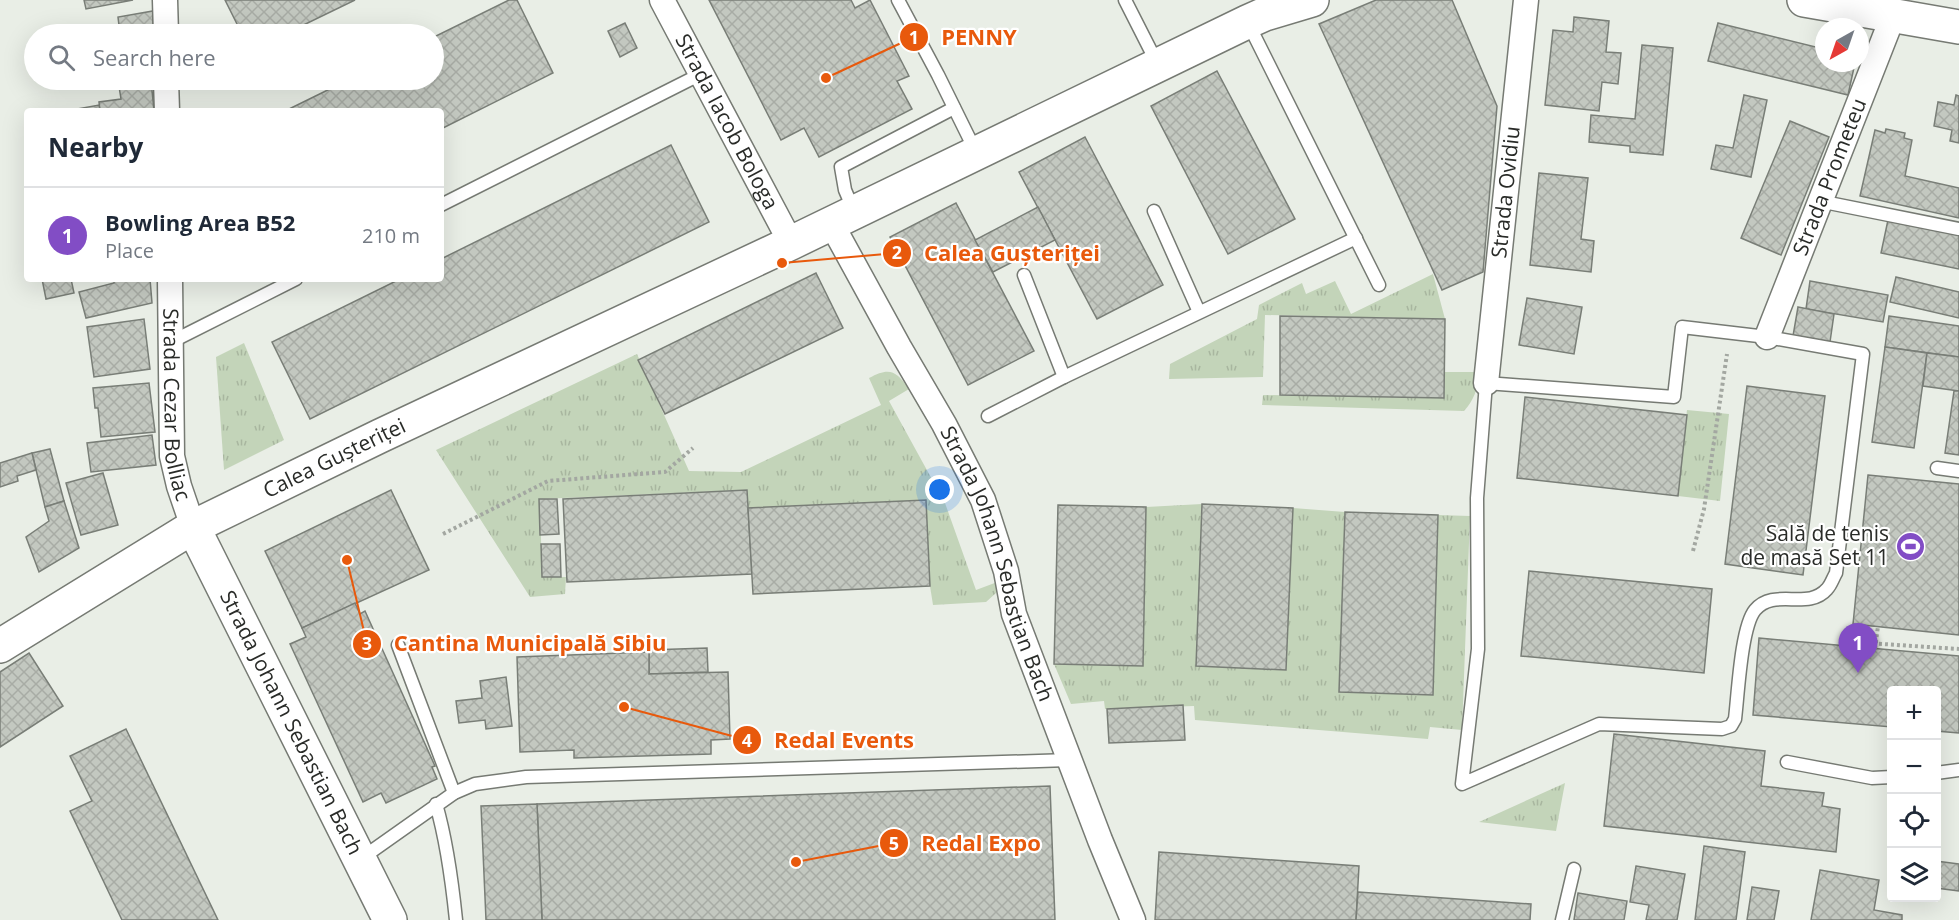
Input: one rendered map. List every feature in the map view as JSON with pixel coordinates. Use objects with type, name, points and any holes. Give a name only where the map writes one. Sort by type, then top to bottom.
[{"type":"main road","name":"Calea Gușteriței","points":[[0,646],[193,526],[791,243],[1264,12],[1312,0]]},
{"type":"main road","points":[[1804,0],[1959,27]]},
{"type":"main road","name":"Strada Johann Sebastian Bach","points":[[193,526],[390,920]]},
{"type":"street","points":[[165,0],[166,24]]},
{"type":"street","name":"Strada Iacob Bologa","points":[[662,0],[791,243]]},
{"type":"street","name":"Strada Ovidiu","points":[[1486,383],[1526,0]]},
{"type":"street","name":"Strada Prometeu","points":[[1767,337],[1893,16]]},
{"type":"street","points":[[166,90],[167,108]]},
{"type":"street","name":"Strada Johann Sebastian Bach","points":[[843,218],[894,337],[944,424],[982,500],[1006,571],[1014,614],[1133,920]]},
{"type":"street","name":"Strada Cezar Bolliac","points":[[170,282],[172,456],[179,486],[193,526]]},
{"type":"lane","points":[[898,0],[976,153]]},
{"type":"lane","points":[[1125,0],[1158,64]]},
{"type":"lane","points":[[1264,12],[1356,238],[1379,285]]},
{"type":"lane","points":[[444,203],[701,74]]},
{"type":"lane","points":[[843,218],[845,190],[841,167],[954,108]]},
{"type":"lane","points":[[1819,201],[1959,229]]},
{"type":"lane","points":[[1154,211],[1199,312]]},
{"type":"lane","points":[[988,416],[1064,377],[1356,238]]},
{"type":"lane","points":[[1024,275],[1064,377]]},
{"type":"lane","points":[[171,342],[290,282]]},
{"type":"lane","points":[[1682,327],[1730,333],[1767,337],[1863,354],[1836,573],[1826,591],[1809,599],[1771,598],[1755,610],[1746,627],[1735,719],[1731,726],[1722,729],[1599,724],[1462,784],[1478,649],[1477,498],[1486,383],[1674,397],[1682,327]]},
{"type":"lane","points":[[1937,468],[1959,471]]},
{"type":"lane","points":[[399,645],[453,793]]},
{"type":"lane","points":[[360,859],[436,804],[453,793],[475,784],[526,777],[1069,760]]},
{"type":"lane","points":[[1786,762],[1872,778],[1887,777]]},
{"type":"lane","points":[[1941,773],[1959,770]]},
{"type":"lane","points":[[436,804],[450,862],[456,920]]},
{"type":"lane","points":[[1562,920],[1574,868]]},
{"type":"path","points":[[1693,551],[1704,509],[1730,333]]},
{"type":"path","points":[[443,534],[548,481],[666,472],[693,448]]},
{"type":"path","points":[[1875,646],[1878,626]]},
{"type":"path","points":[[1867,643],[1875,646],[1959,649]]},
{"type":"green space","points":[[1433,274],[1445,319],[1265,315],[1263,377],[1169,379],[1170,364],[1257,319],[1259,305],[1302,283],[1306,294],[1335,281],[1351,314]]},
{"type":"green space","points":[[244,343],[284,440],[224,470],[216,357]]},
{"type":"green space","points":[[637,354],[689,471],[741,472],[881,405],[869,378],[882,372],[896,374],[909,389],[889,401],[945,503],[976,590],[1000,581],[996,593],[986,602],[933,605],[930,586],[748,508],[747,490],[540,499],[542,577],[566,577],[565,594],[530,597],[436,450]]},
{"type":"green space","points":[[1444,372],[1478,372],[1475,393],[1464,411],[1262,405],[1263,395],[1444,398]]},
{"type":"green space","points":[[1687,410],[1729,414],[1720,501],[1678,496]]},
{"type":"green space","points":[[1202,504],[1196,665],[1286,670],[1293,508],[1345,512],[1340,692],[1433,695],[1438,515],[1470,516],[1462,730],[1430,727],[1428,739],[1195,720],[1194,706],[1105,709],[1104,701],[1071,704],[1054,664],[1143,666],[1146,507]]},
{"type":"green space","points":[[1565,783],[1556,831],[1479,822]]},
{"type":"building","points":[[84,0],[133,0],[86,9]]},
{"type":"building","points":[[225,0],[355,0],[306,24],[237,24]]},
{"type":"building","points":[[509,0],[517,0],[553,73],[444,128],[444,108],[291,108],[328,90],[444,90],[444,32]]},
{"type":"building","points":[[709,0],[851,0],[855,8],[870,0],[909,76],[897,81],[912,109],[819,157],[804,128],[781,140]]},
{"type":"building","points":[[1376,0],[1452,0],[1497,106],[1483,272],[1442,290],[1319,24]]},
{"type":"building","points":[[153,11],[153,24],[119,24],[118,17]]},
{"type":"building","points":[[1574,17],[1609,21],[1606,52],[1621,53],[1618,84],[1602,82],[1599,111],[1545,105],[1553,30],[1573,32]]},
{"type":"building","points":[[625,23],[637,48],[620,57],[608,31]]},
{"type":"building","points":[[1718,23],[1815,47],[1815,72],[1853,72],[1848,95],[1708,61]]},
{"type":"building","points":[[1642,45],[1673,48],[1663,155],[1630,152],[1630,146],[1589,142],[1591,115],[1635,119]]},
{"type":"building","points":[[1217,71],[1295,219],[1228,254],[1151,106]]},
{"type":"building","points":[[120,90],[152,90],[154,108],[100,108],[99,102],[121,99]]},
{"type":"building","points":[[1744,95],[1767,100],[1751,177],[1711,169],[1716,145],[1733,148]]},
{"type":"building","points":[[1956,95],[1959,96],[1959,143],[1950,141],[1952,130],[1934,126],[1938,102],[1954,105]]},
{"type":"building","points":[[99,105],[100,108],[82,108]]},
{"type":"building","points":[[1790,121],[1829,137],[1781,255],[1741,238]]},
{"type":"building","points":[[1886,129],[1905,133],[1904,138],[1912,140],[1905,176],[1959,188],[1959,218],[1860,196],[1875,130],[1885,133]]},
{"type":"building","points":[[1085,137],[1163,285],[1097,319],[1019,172]]},
{"type":"building","points":[[671,145],[709,222],[310,419],[272,342],[394,282],[444,282],[444,258]]},
{"type":"building","points":[[1539,173],[1588,178],[1581,239],[1594,241],[1591,272],[1530,265]]},
{"type":"building","points":[[956,203],[1034,351],[968,385],[890,237]]},
{"type":"building","points":[[1038,207],[1055,240],[993,272],[975,240]]},
{"type":"building","points":[[1888,220],[1959,235],[1959,269],[1881,253]]},
{"type":"building","points":[[816,273],[843,328],[665,414],[638,360]]},
{"type":"building","points":[[1896,277],[1959,292],[1959,318],[1890,302]]},
{"type":"building","points":[[1810,281],[1888,295],[1883,322],[1806,309]]},
{"type":"building","points":[[43,282],[72,282],[74,293],[46,299]]},
{"type":"building","points":[[150,282],[152,303],[86,318],[79,292],[114,283]]},
{"type":"building","points":[[1527,298],[1582,307],[1574,354],[1519,345]]},
{"type":"building","points":[[1798,307],[1834,314],[1830,342],[1793,336]]},
{"type":"building","points":[[1280,316],[1445,319],[1444,398],[1280,395]]},
{"type":"building","points":[[1889,316],[1959,326],[1959,357],[1885,347]]},
{"type":"building","points":[[144,319],[150,369],[94,377],[87,327]]},
{"type":"building","points":[[1885,347],[1927,353],[1914,448],[1872,442]]},
{"type":"building","points":[[1927,353],[1959,357],[1959,391],[1923,386]]},
{"type":"building","points":[[149,383],[155,432],[101,437],[93,388]]},
{"type":"building","points":[[1747,386],[1825,396],[1803,575],[1725,564]]},
{"type":"building","points":[[1954,391],[1959,391],[1959,455],[1945,453]]},
{"type":"building","points":[[1525,397],[1687,415],[1678,496],[1517,478]]},
{"type":"building","points":[[152,435],[156,465],[91,472],[87,443]]},
{"type":"building","points":[[50,449],[64,501],[45,507],[32,453]]},
{"type":"building","points":[[32,453],[36,470],[17,476],[18,481],[0,487],[0,463]]},
{"type":"building","points":[[103,473],[118,525],[81,535],[66,483]]},
{"type":"building","name":"Sală de tenis de masă Set 11","points":[[1868,475],[1959,484],[1959,635],[1853,624]]},
{"type":"building","points":[[391,490],[429,570],[302,628],[265,551]]},
{"type":"building","points":[[747,490],[752,574],[567,582],[563,499]]},
{"type":"building","points":[[539,499],[557,499],[559,534],[540,535]]},
{"type":"building","points":[[926,500],[930,586],[753,594],[748,508]]},
{"type":"building","points":[[64,501],[79,548],[39,572],[26,537],[49,521],[45,507]]},
{"type":"building","points":[[1202,504],[1293,508],[1286,670],[1196,666]]},
{"type":"building","points":[[1058,505],[1146,507],[1143,666],[1054,664]]},
{"type":"building","points":[[1345,512],[1438,515],[1433,695],[1339,692]]},
{"type":"building","points":[[541,544],[560,544],[561,577],[542,577]]},
{"type":"building","points":[[1529,571],[1712,589],[1704,673],[1521,656]]},
{"type":"building","points":[[355,603],[360,614],[365,611],[435,766],[432,767],[437,779],[386,803],[381,793],[363,802],[290,644],[306,637],[302,628]]},
{"type":"building","points":[[1759,638],[1959,656],[1959,733],[1941,731],[1941,686],[1887,686],[1887,727],[1753,715]]},
{"type":"building","points":[[707,648],[708,672],[649,674],[649,650]]},
{"type":"building","points":[[649,652],[649,674],[728,672],[730,739],[711,740],[711,754],[574,758],[574,750],[520,752],[517,657]]},
{"type":"building","points":[[29,653],[63,706],[0,747],[0,672]]},
{"type":"building","points":[[506,677],[512,726],[486,729],[485,720],[459,723],[456,701],[482,698],[480,681]]},
{"type":"building","points":[[1183,705],[1185,740],[1109,743],[1107,709]]},
{"type":"building","points":[[126,729],[218,920],[122,920],[70,811],[92,801],[70,756]]},
{"type":"building","points":[[1614,734],[1765,751],[1761,786],[1824,793],[1822,806],[1840,809],[1836,852],[1604,826]]},
{"type":"building","points":[[1050,786],[1055,920],[542,920],[537,804]]},
{"type":"building","points":[[537,804],[542,920],[486,920],[481,806]]},
{"type":"building","points":[[1704,846],[1745,852],[1736,920],[1695,920]]},
{"type":"building","points":[[1159,852],[1359,866],[1356,920],[1155,920]]},
{"type":"building","points":[[1941,862],[1959,864],[1959,891],[1941,889]]},
{"type":"building","points":[[1636,866],[1685,874],[1677,920],[1646,920],[1649,905],[1630,902]]},
{"type":"building","points":[[1820,870],[1879,880],[1874,910],[1902,915],[1902,920],[1811,920]]},
{"type":"building","points":[[1752,887],[1779,891],[1774,920],[1747,920]]},
{"type":"building","points":[[1358,892],[1531,904],[1530,920],[1356,920]]},
{"type":"building","points":[[1578,893],[1627,901],[1624,920],[1574,920]]},
{"type":"place","name":"PENNY","points":[[826,78]]},
{"type":"place","name":"Calea Gușteriței","points":[[782,263]]},
{"type":"place","name":"Sală de tenis de masă Set 11","points":[[1910,546]]},
{"type":"place","name":"Cantina Municipală Sibiu","points":[[347,560]]},
{"type":"place","name":"Bowling Area B52","points":[[1858,673]]},
{"type":"place","name":"Redal Events","points":[[624,707]]},
{"type":"place","name":"Redal Expo","points":[[796,862]]}]
